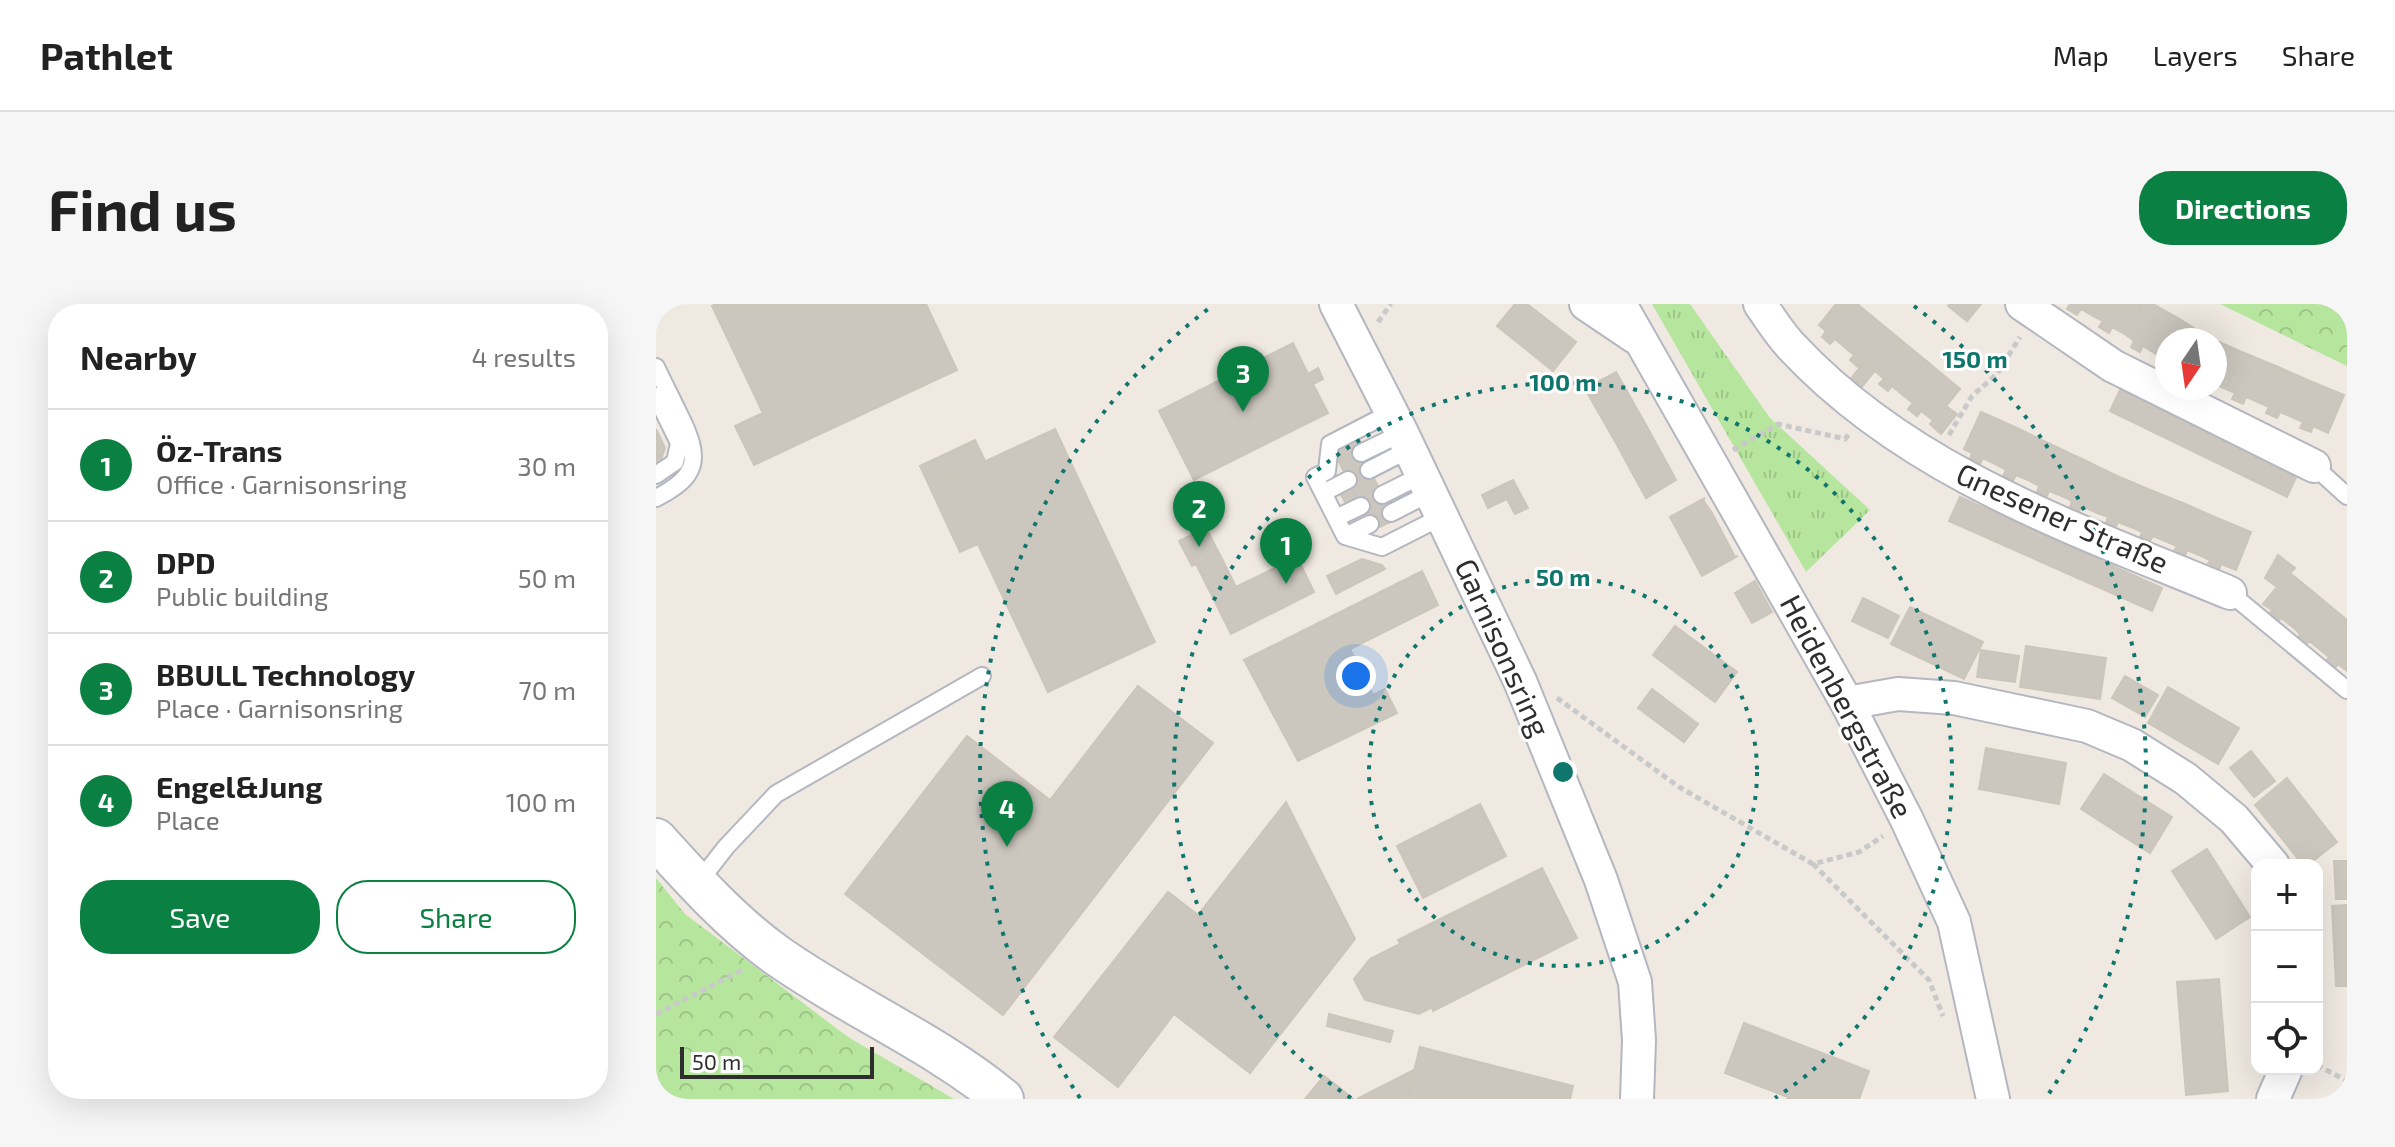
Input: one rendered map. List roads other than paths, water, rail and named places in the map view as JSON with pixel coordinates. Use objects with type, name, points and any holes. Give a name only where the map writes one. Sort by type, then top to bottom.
[{"type":"street","name":"Garnisonsring","points":[[1336,304],[1520,681],[1601,880],[1635,982],[1639,1040],[1637,1099]]},
{"type":"street","name":"Heidenbergstraße","points":[[1586,304],[1638,339]]},
{"type":"street","name":"Heidenbergstraße","points":[[1620,304],[1847,703],[1907,820],[1954,922],[1993,1099]]},
{"type":"street","name":"Gnesener Straße","points":[[1760,304],[1792,347],[1866,414],[1935,460],[2020,506],[2230,593]]},
{"type":"street","points":[[2028,309],[2113,366],[2314,466]]},
{"type":"street","points":[[1847,703],[1898,694],[1954,698],[2087,726],[2132,745],[2186,779],[2234,819],[2268,859]]},
{"type":"street","points":[[656,839],[697,884],[775,954],[904,1033],[1003,1099]]},
{"type":"street","points":[[2273,1099],[2283,1075]]},
{"type":"lane","points":[[656,367],[693,442],[694,459],[688,476],[675,489],[656,498]]},
{"type":"lane","points":[[656,396],[679,443],[675,462],[656,475]]},
{"type":"lane","points":[[1330,444],[1416,463],[1382,547],[1345,536],[1315,477],[1334,468],[1330,444]]},
{"type":"lane","points":[[1361,453],[1416,463]]},
{"type":"lane","points":[[1369,470],[1416,463]]},
{"type":"lane","points":[[1382,495],[1416,463]]},
{"type":"lane","points":[[1391,513],[1416,463]]},
{"type":"lane","points":[[2314,466],[2347,496]]},
{"type":"lane","points":[[1323,493],[1348,480]]},
{"type":"lane","points":[[1336,518],[1361,506]]},
{"type":"lane","points":[[1345,536],[1370,524]]},
{"type":"lane","points":[[2230,593],[2347,690]]},
{"type":"lane","points":[[697,884],[726,847],[776,794],[982,676]]},
{"type":"place","name":"BBULL Technology","points":[[1243,412]]},
{"type":"place","name":"DPD","points":[[1199,547]]},
{"type":"place","name":"Öz-Trans","points":[[1286,584]]},
{"type":"place","name":"Engel&Jung","points":[[1007,847]]}]
